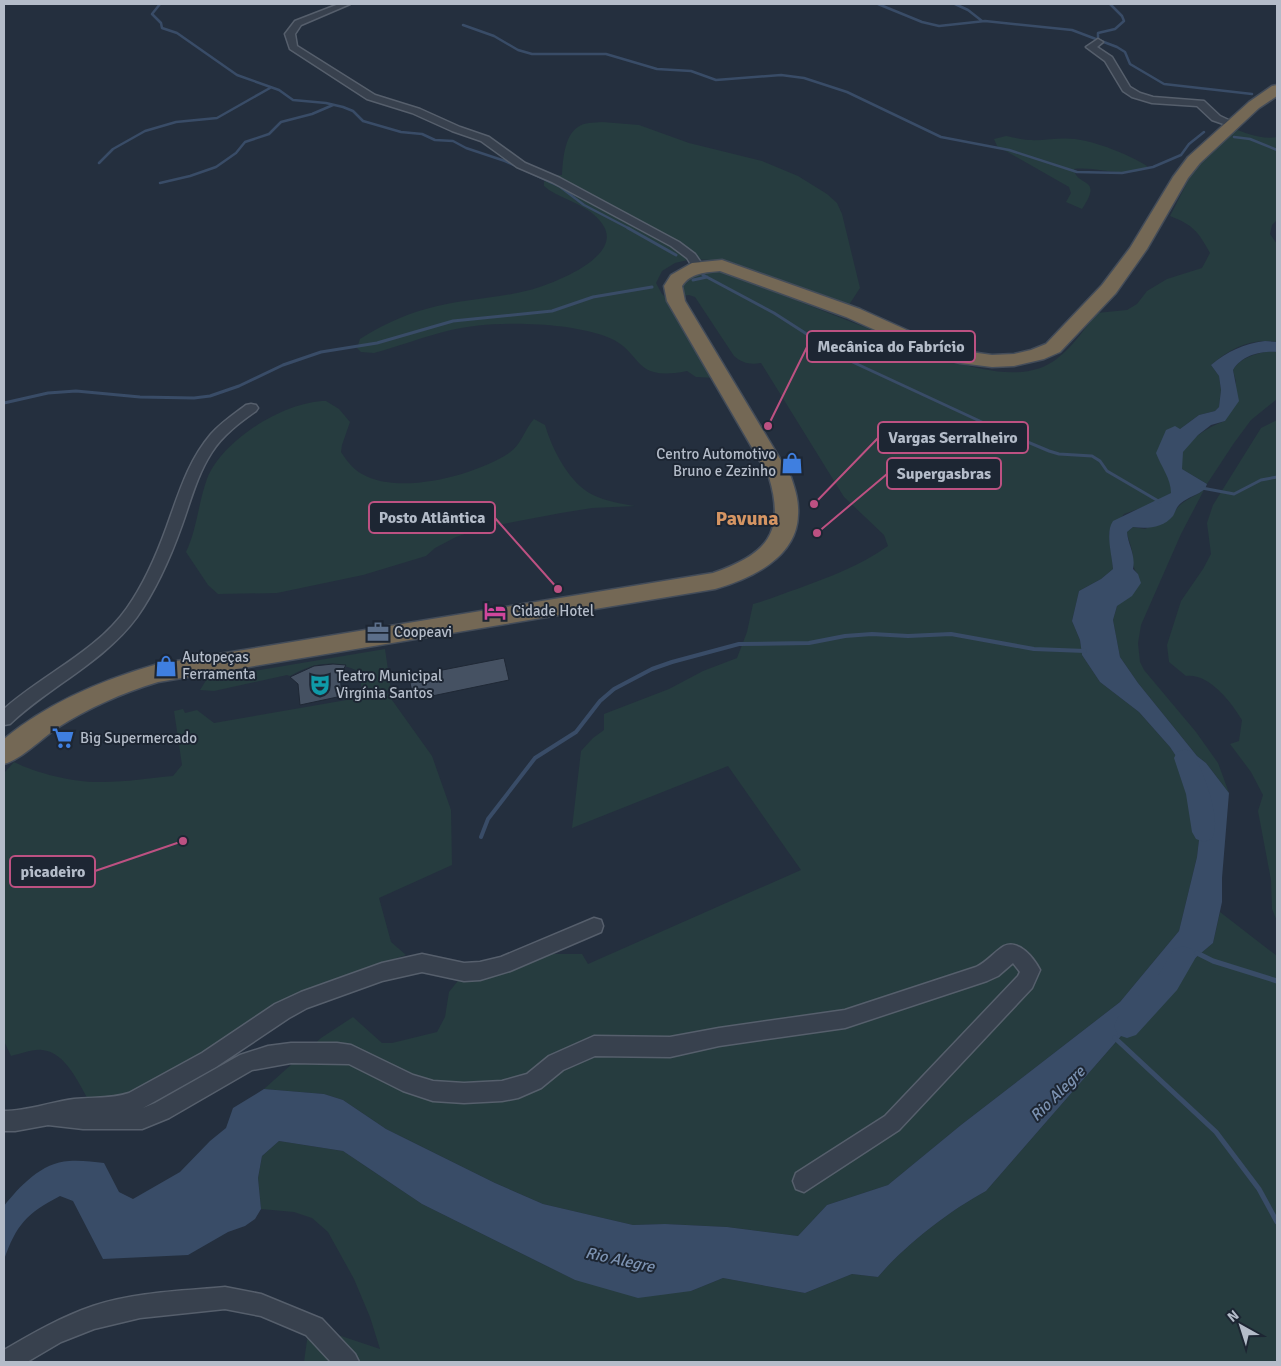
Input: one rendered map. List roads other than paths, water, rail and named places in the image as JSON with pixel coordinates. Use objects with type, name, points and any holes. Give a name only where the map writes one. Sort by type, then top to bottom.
[{"type":"highway","points":[[4,754],[31,731],[94,694],[125,682],[158,673],[714,581],[738,574],[759,563],[775,549],[784,534],[788,519],[788,502],[780,477],[676,301],[673,286],[677,279],[698,267],[710,265],[733,268],[853,313],[943,353],[960,358],[992,361],[1014,360],[1032,356],[1053,348],[1067,336],[1109,289],[1138,249],[1181,177],[1194,160],[1232,124],[1265,96],[1277,89]]},
{"type":"street","points":[[346,4],[298,23],[290,34],[293,47],[370,97],[416,111],[456,129],[485,139],[521,165],[556,180],[684,250],[698,267]]},
{"type":"street","points":[[1098,42],[1091,47],[1109,59],[1130,92],[1152,100],[1200,104],[1216,118],[1232,124]]},
{"type":"street","points":[[4,719],[33,693],[101,644],[121,626],[132,612],[158,561],[173,529],[192,476],[202,458],[225,426],[251,408]]},
{"type":"street","points":[[4,1121],[15,1121],[74,1109],[119,1107],[134,1102],[210,1060],[282,1011],[301,1001],[382,972],[422,963],[464,972],[480,970],[503,965],[594,926]]},
{"type":"street","points":[[46,1114],[83,1119],[142,1119],[162,1111],[247,1062],[268,1056],[291,1053],[337,1053],[351,1055],[410,1084],[433,1090],[464,1094],[502,1091],[518,1088],[534,1081],[556,1063],[594,1046],[670,1047],[719,1037],[845,1019],[991,970],[1010,954],[1019,956],[1030,970],[1025,982],[913,1102],[892,1123],[871,1139],[804,1181]]},
{"type":"street","points":[[5,1362],[53,1334],[94,1317],[140,1307],[225,1298],[261,1304],[314,1327],[347,1362]]},
{"type":"water","points":[[1265,341],[1277,342],[1277,352],[1252,355],[1237,365],[1233,370],[1239,401],[1225,421],[1211,425],[1198,435],[1183,452],[1182,469],[1207,484],[1205,489],[1181,503],[1173,516],[1164,523],[1149,528],[1133,527],[1127,532],[1133,555],[1133,569],[1138,574],[1141,583],[1132,596],[1117,606],[1113,620],[1120,657],[1138,683],[1229,793],[1222,878],[1222,902],[1213,943],[1154,993],[1142,1012],[986,1191],[957,1208],[914,1241],[878,1277],[852,1274],[805,1293],[723,1278],[691,1291],[638,1298],[575,1280],[422,1204],[343,1151],[279,1141],[262,1156],[258,1178],[261,1209],[255,1219],[188,1255],[103,1259],[73,1201],[60,1196],[39,1208],[24,1221],[13,1238],[4,1260],[4,1206],[24,1184],[41,1171],[59,1162],[82,1161],[104,1163],[119,1192],[133,1199],[180,1172],[210,1141],[226,1128],[233,1108],[264,1089],[324,1094],[343,1100],[386,1129],[495,1183],[543,1204],[633,1225],[665,1224],[727,1227],[798,1236],[827,1205],[888,1185],[961,1125],[1120,1002],[1179,931],[1197,857],[1202,814],[1197,788],[1170,747],[1139,712],[1100,682],[1082,655],[1080,640],[1072,621],[1079,591],[1101,579],[1113,569],[1109,531],[1113,521],[1171,493],[1168,477],[1156,453],[1166,430],[1175,426],[1180,429],[1199,415],[1215,411],[1219,407],[1221,390],[1219,376],[1211,365],[1236,349]]},
{"type":"waterway","points":[[160,4],[152,14],[161,23],[162,28],[177,33],[237,75],[279,90],[293,100],[326,103],[343,107],[353,111],[363,121],[401,132],[422,134],[435,140],[453,141],[466,148],[505,161],[559,186],[584,205],[630,229]]},
{"type":"waterway","points":[[878,4],[922,22],[939,26],[985,21],[1072,30],[1117,47],[1125,52],[1130,64],[1164,84],[1252,94]]},
{"type":"waterway","points":[[955,4],[968,10],[982,21]]},
{"type":"waterway","points":[[1098,39],[1098,33],[1115,29],[1124,21],[1122,16],[1110,4]]},
{"type":"waterway","points":[[463,25],[494,36],[518,50],[532,54],[606,54],[657,69],[691,71],[716,80],[781,75],[804,78],[847,92],[941,137],[1009,150],[1077,172],[1122,173],[1153,167],[1181,155],[1189,144],[1204,132]]},
{"type":"waterway","points":[[99,163],[113,149],[145,131],[176,122],[217,118],[270,88]]},
{"type":"waterway","points":[[160,183],[190,176],[216,167],[236,153],[245,142],[269,134],[281,122],[312,114],[333,105]]},
{"type":"waterway","points":[[1234,137],[1250,139],[1277,150]]},
{"type":"waterway","points":[[628,228],[676,255]]},
{"type":"waterway","points":[[703,275],[707,277]]},
{"type":"waterway","points":[[693,280],[707,277]]},
{"type":"waterway","points":[[707,277],[774,313],[844,358],[999,430],[1049,451],[1059,454],[1092,456],[1100,461],[1107,471],[1160,502]]},
{"type":"waterway","points":[[4,403],[48,393],[76,391],[140,397],[194,398],[210,396],[239,386],[283,365],[321,352],[377,343],[453,321],[552,311],[593,297],[652,287]]},
{"type":"waterway","points":[[1202,488],[1234,494],[1261,480],[1277,477]]},
{"type":"waterway","points":[[481,837],[488,819],[535,758],[576,732],[600,701],[614,689],[652,669],[672,662],[739,644],[809,643],[845,636],[872,634],[908,636],[951,634],[1034,649],[1085,651]]},
{"type":"waterway","name":"Rio Alegre","points":[[1185,758],[1198,794],[1204,832]]},
{"type":"waterway","points":[[1197,953],[1213,961],[1277,981]]},
{"type":"waterway","name":"Rio Alegre","points":[[1127,1026],[1168,982],[1183,957]]},
{"type":"waterway","points":[[1115,1038],[1216,1132],[1259,1189],[1277,1222]]},
{"type":"place","name":"Mecânica do Fabrício","points":[[768,426]]},
{"type":"place","name":"Centro Automotivo Bruno e Zezinho","points":[[792,463]]},
{"type":"place","name":"Vargas Serralheiro","points":[[814,504]]},
{"type":"place","name":"Supergasbras","points":[[817,533]]},
{"type":"place","name":"Posto Atlântica","points":[[558,589]]},
{"type":"place","name":"Cidade Hotel","points":[[495,611]]},
{"type":"place","name":"Coopeavi","points":[[378,632]]},
{"type":"place","name":"Autopeças Ferramenta","points":[[166,666]]},
{"type":"place","name":"Teatro Municipal Virgínia Santos","points":[[320,685]]},
{"type":"place","name":"Big Supermercado","points":[[63,738]]},
{"type":"place","name":"picadeiro","points":[[183,841]]},
{"type":"district","name":"Pavuna","points":[[747,518]]}]
